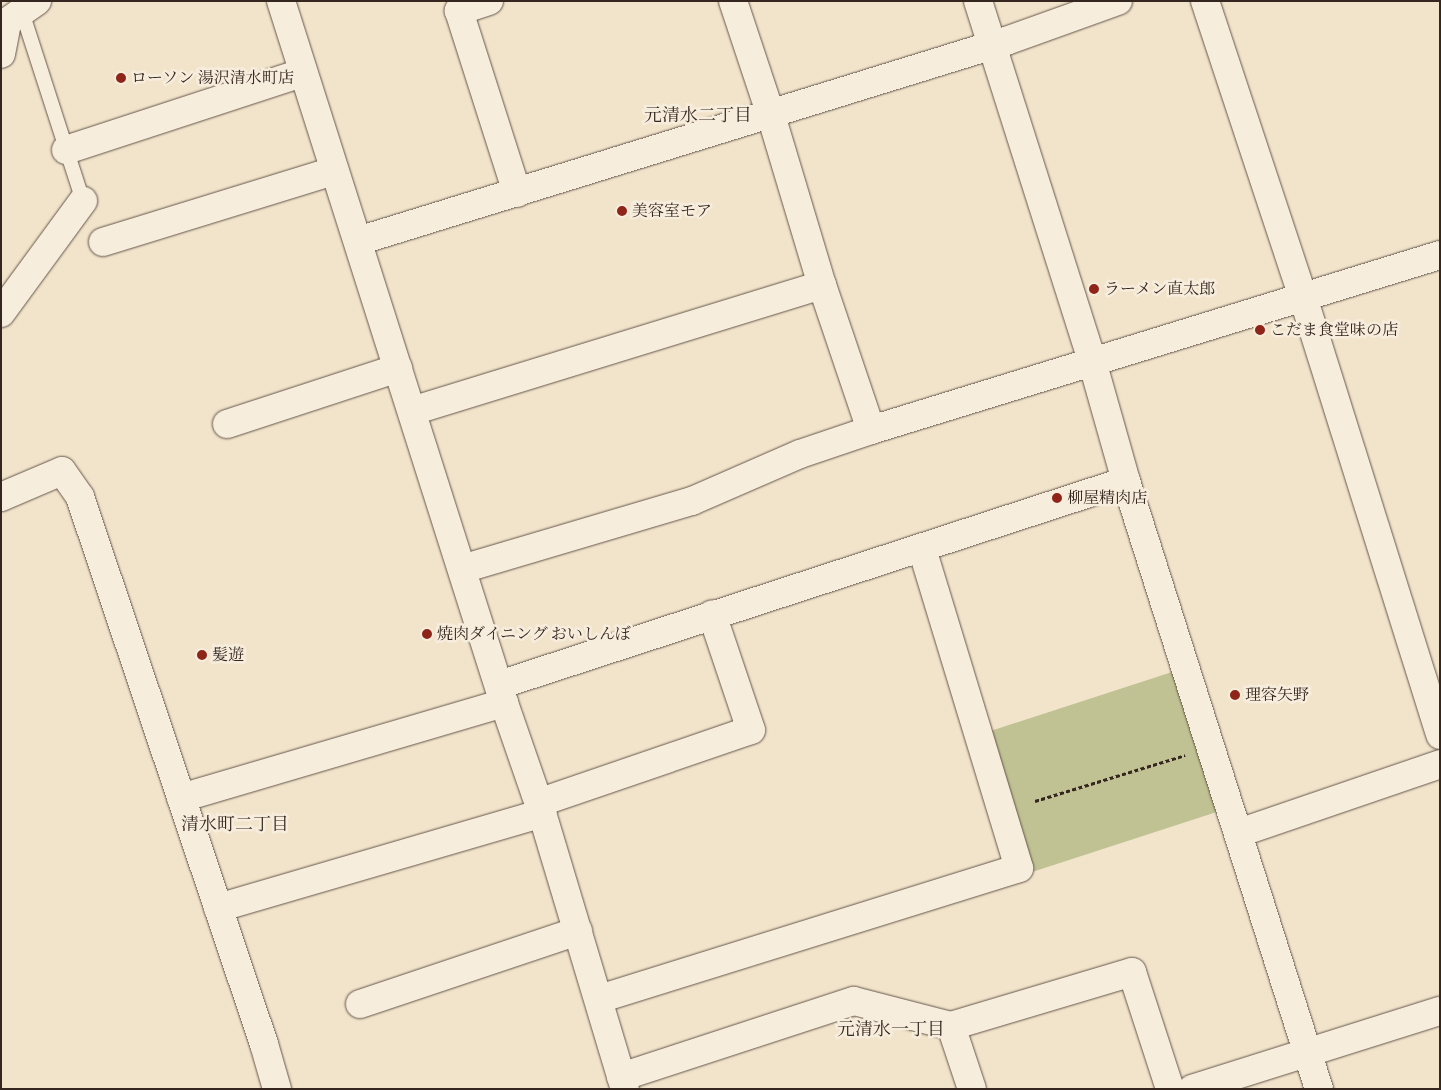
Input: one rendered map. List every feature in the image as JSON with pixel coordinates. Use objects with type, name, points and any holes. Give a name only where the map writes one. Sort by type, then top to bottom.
[{"type":"street","points":[[281,1],[302,74],[358,241],[540,808],[623,1083],[854,1001],[951,1026],[1132,972],[1170,1089]]},
{"type":"street","points":[[490,1],[459,11],[517,193]]},
{"type":"street","points":[[733,1],[770,112],[822,284],[871,430]]},
{"type":"street","points":[[978,1],[1092,361],[1126,481],[1309,1052],[1319,1089]]},
{"type":"street","points":[[358,241],[991,44],[1118,1]]},
{"type":"street","points":[[1205,1],[1303,297],[1440,735]]},
{"type":"street","points":[[1,54],[17,15]]},
{"type":"street","points":[[66,150],[302,74]]},
{"type":"street","points":[[103,242],[334,171]]},
{"type":"street","points":[[1,313],[83,201]]},
{"type":"street","points":[[462,569],[692,501],[800,454],[871,430],[1440,255]]},
{"type":"street","points":[[412,411],[822,284]]},
{"type":"street","points":[[227,424],[398,368]]},
{"type":"street","points":[[1,497],[62,471],[80,497],[277,1089]]},
{"type":"street","points":[[181,798],[502,694],[712,614],[922,549],[1126,481]]},
{"type":"street","points":[[599,1000],[1019,868],[922,549]]},
{"type":"street","points":[[218,908],[540,808],[751,730],[712,614]]},
{"type":"street","points":[[1239,833],[1440,764]]},
{"type":"street","points":[[360,1004],[578,931]]},
{"type":"street","points":[[1192,1089],[1440,1011]]},
{"type":"street","points":[[951,1026],[972,1089]]},
{"type":"lane","points":[[17,15],[83,201]]},
{"type":"path","points":[[1035,801],[1189,753]]},
{"type":"green space","points":[[1172,672],[1217,812],[1033,872],[987,732]]},
{"type":"place","name":"ローソン 湯沢清水町店","points":[[121,78]]},
{"type":"place","name":"美容室モア","points":[[622,211]]},
{"type":"place","name":"ラーメン直太郎","points":[[1094,289]]},
{"type":"place","name":"こだま食堂味の店","points":[[1260,330]]},
{"type":"place","name":"柳屋精肉店","points":[[1057,498]]},
{"type":"place","name":"焼肉ダイニング おいしんぼ","points":[[427,634]]},
{"type":"place","name":"髪遊","points":[[202,655]]},
{"type":"place","name":"理容矢野","points":[[1235,695]]},
{"type":"district","name":"元清水二丁目","points":[[698,116]]},
{"type":"district","name":"清水町二丁目","points":[[235,825]]},
{"type":"district","name":"元清水一丁目","points":[[891,1030]]}]
